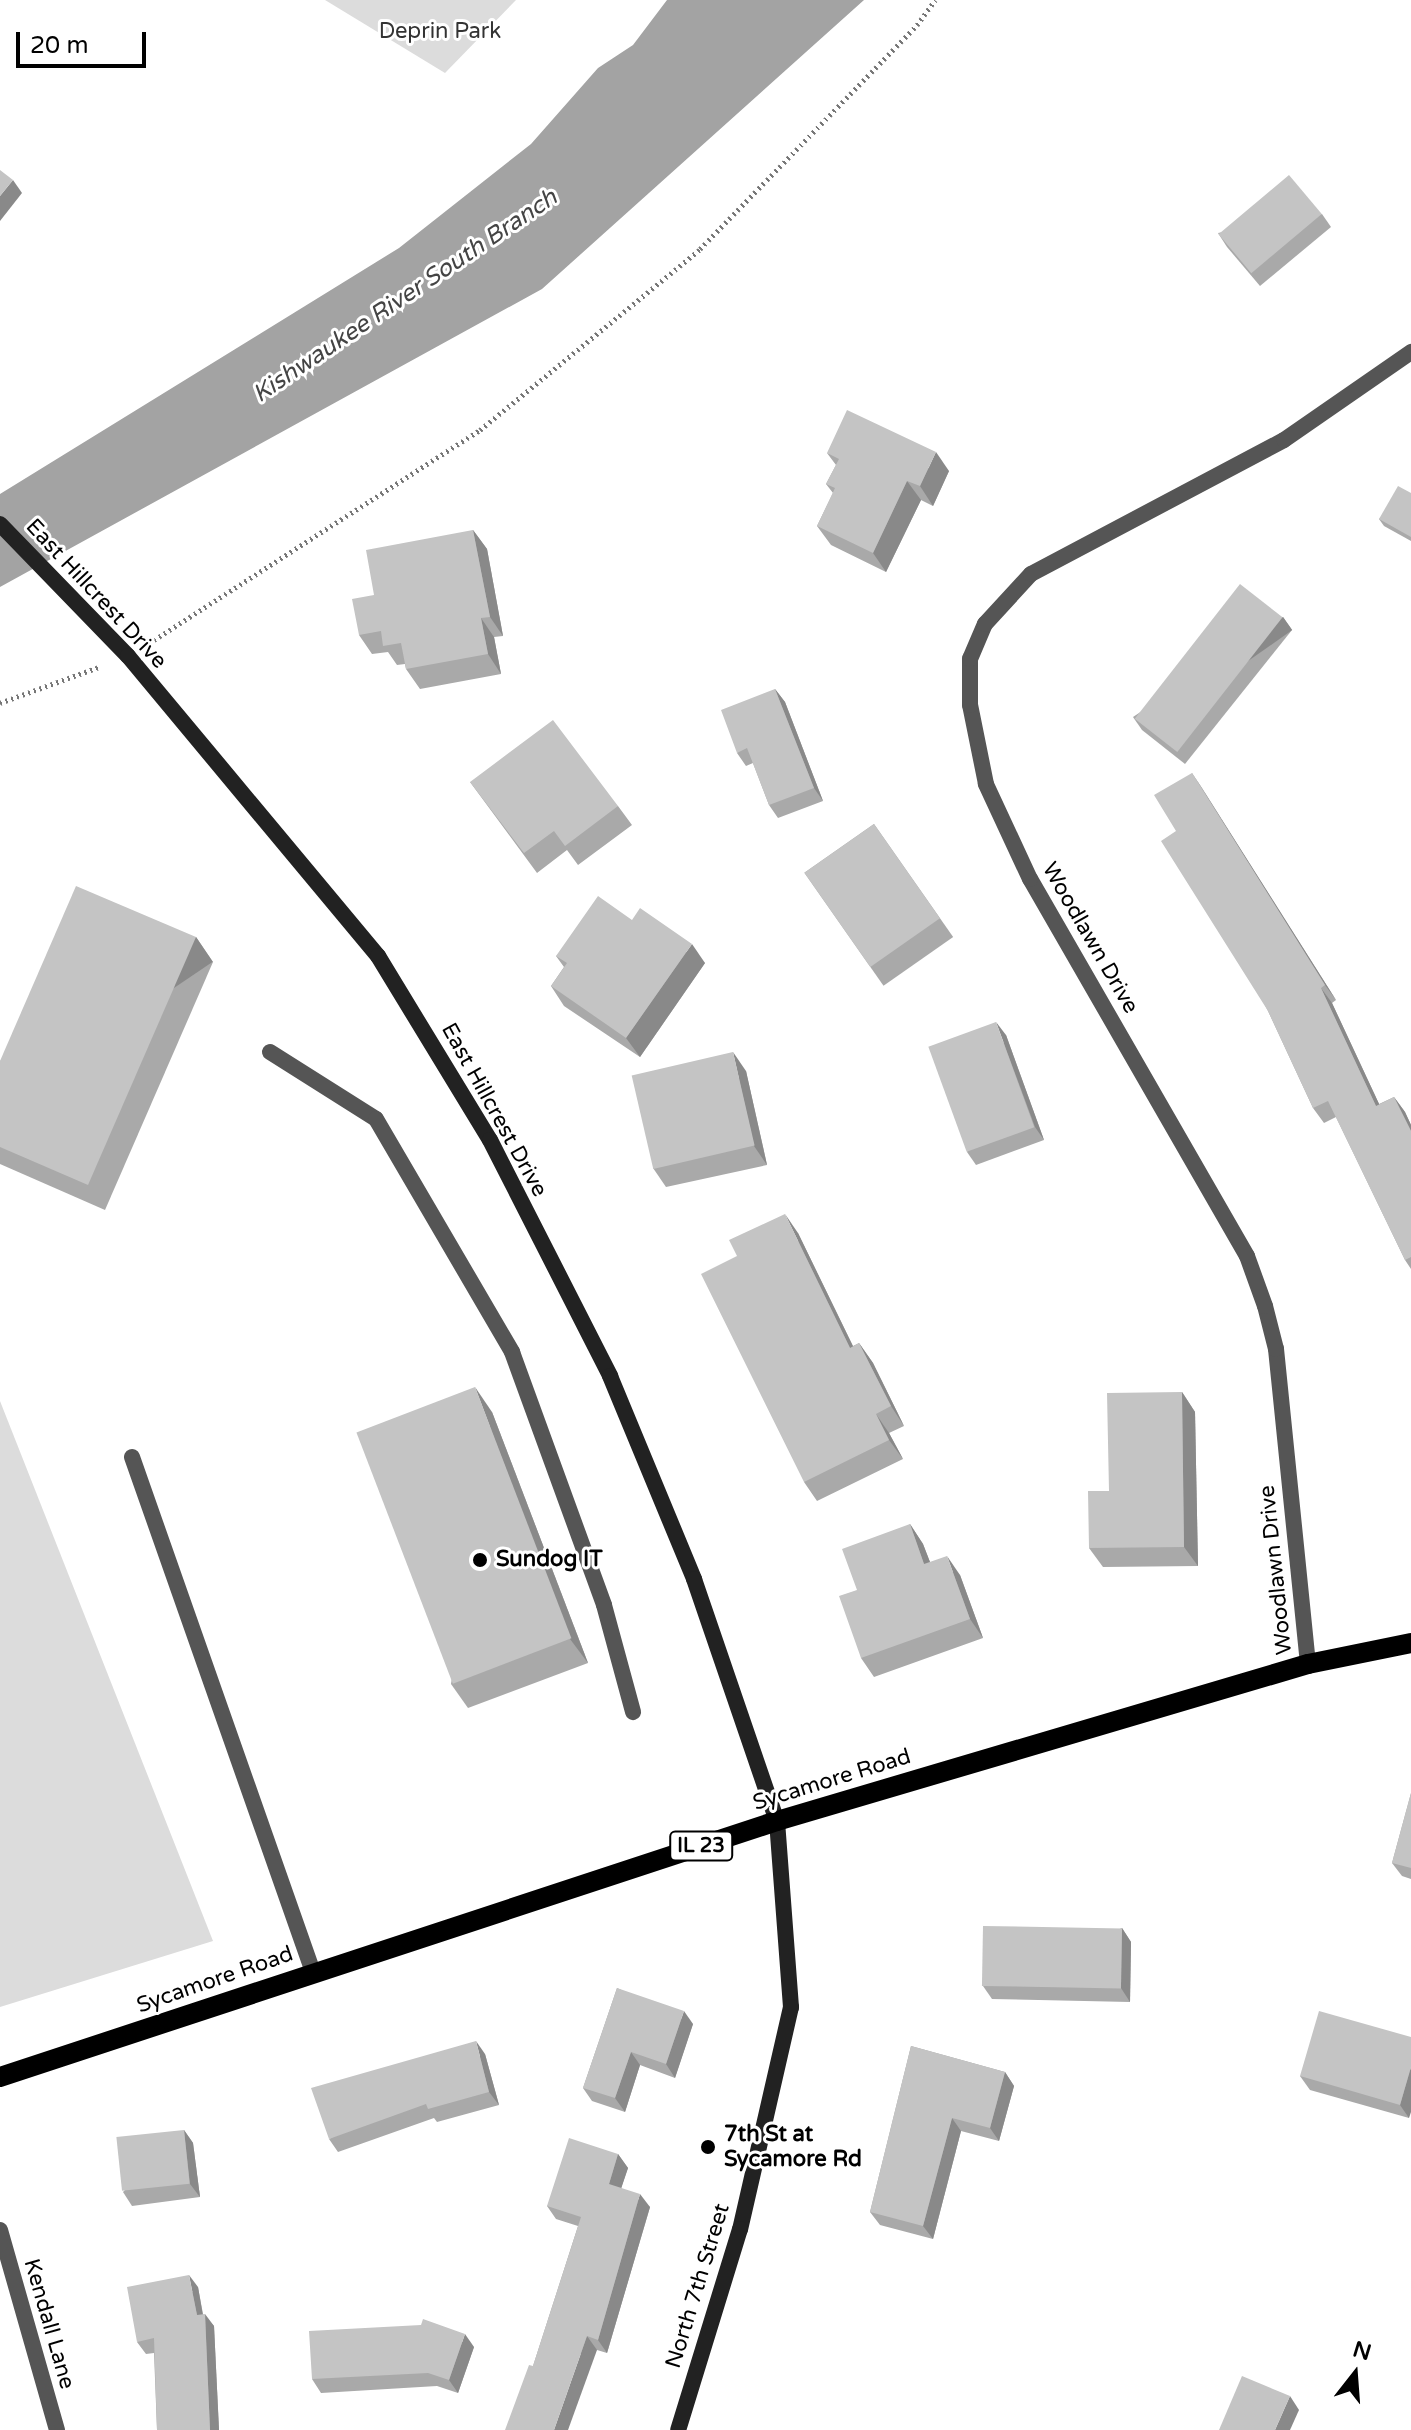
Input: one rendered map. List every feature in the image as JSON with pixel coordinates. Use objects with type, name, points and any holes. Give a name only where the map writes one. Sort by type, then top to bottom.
[{"type":"main road","name":"Sycamore Road","points":[[0,2077],[777,1821],[1308,1664],[1411,1643]]},
{"type":"street","name":"Woodlawn Drive","points":[[1308,1664],[1276,1349],[1265,1306],[1247,1256],[1030,879],[986,784],[970,705],[970,659],[985,624],[1031,574],[1284,440],[1411,352]]},
{"type":"street","name":"East Hillcrest Drive","points":[[0,524],[128,656],[378,956],[490,1140],[622,1405],[694,1579],[777,1821]]},
{"type":"street","points":[[270,1052],[376,1119],[512,1352],[604,1605],[633,1712]]},
{"type":"street","points":[[132,1457],[313,1972]]},
{"type":"street","name":"North 7th Street","points":[[678,2430],[740,2229],[791,2007],[777,1821]]},
{"type":"street","name":"Kendall Lane","points":[[0,2230],[57,2430]]},
{"type":"path","points":[[0,703],[128,656],[480,430],[700,249],[917,25],[935,0]]},
{"type":"green space","name":"Deprin Park","points":[[325,0],[516,0],[445,73]]},
{"type":"green space","points":[[0,1401],[213,1941],[0,2007]]},
{"type":"water","name":"Kishwaukee River South Branch","points":[[667,0],[864,0],[542,289],[0,587],[0,494],[399,248],[531,144],[598,68],[633,45]]},
{"type":"building","points":[[0,170],[13,180],[0,196]]},
{"type":"building","points":[[1289,175],[1322,214],[1251,273],[1219,234]]},
{"type":"building","points":[[847,410],[936,452],[920,486],[907,481],[873,553],[817,526],[835,488],[826,484],[839,459],[827,453]]},
{"type":"building","points":[[1398,486],[1411,493],[1411,537],[1379,519]]},
{"type":"building","points":[[473,530],[490,617],[481,618],[488,654],[406,669],[401,643],[383,646],[381,631],[359,635],[352,599],[374,595],[366,550]]},
{"type":"building","points":[[1240,584],[1283,617],[1177,752],[1135,719]]},
{"type":"building","points":[[775,689],[814,788],[769,805],[747,748],[737,753],[721,710]]},
{"type":"building","points":[[553,720],[618,806],[565,846],[554,831],[524,853],[470,782]]},
{"type":"building","points":[[1192,773],[1325,985],[1321,988],[1376,1106],[1394,1097],[1411,1131],[1411,1257],[1405,1260],[1328,1101],[1313,1108],[1268,1011],[1161,841],[1176,831],[1154,795]]},
{"type":"building","points":[[874,824],[940,918],[870,967],[804,873]]},
{"type":"building","points":[[76,886],[196,937],[88,1185],[0,1147],[0,1061]]},
{"type":"building","points":[[598,896],[632,920],[640,908],[692,944],[626,1038],[551,986],[567,963],[556,956]]},
{"type":"building","points":[[996,1022],[1034,1127],[967,1152],[928,1047]]},
{"type":"building","points":[[733,1052],[755,1146],[653,1169],[632,1075]]},
{"type":"building","points":[[785,1214],[850,1348],[859,1343],[891,1406],[876,1414],[889,1440],[804,1482],[701,1274],[737,1256],[729,1240]]},
{"type":"building","name":"Sundog IT","points":[[475,1387],[571,1638],[453,1684],[356,1433]]},
{"type":"building","points":[[1182,1392],[1184,1547],[1089,1548],[1088,1491],[1109,1491],[1107,1393]]},
{"type":"building","points":[[910,1524],[924,1564],[947,1556],[970,1619],[861,1658],[839,1596],[857,1590],[842,1549]]},
{"type":"building","points":[[1411,1793],[1411,1868],[1392,1863]]},
{"type":"building","points":[[983,1926],[1122,1928],[1121,1988],[982,1986]]},
{"type":"building","points":[[617,1988],[684,2011],[666,2064],[631,2052],[615,2098],[583,2088]]},
{"type":"building","points":[[1319,2011],[1411,2037],[1411,2067],[1400,2105],[1300,2076]]},
{"type":"building","points":[[476,2041],[489,2092],[428,2109],[426,2104],[329,2139],[311,2088]]},
{"type":"building","points":[[911,2046],[1005,2072],[990,2128],[952,2118],[923,2226],[870,2212]]},
{"type":"building","points":[[184,2130],[190,2184],[122,2191],[116,2137]]},
{"type":"building","points":[[569,2138],[618,2154],[609,2184],[640,2194],[598,2340],[587,2336],[554,2430],[505,2430],[529,2365],[533,2366],[581,2217],[547,2206]]},
{"type":"building","points":[[189,2275],[197,2315],[205,2314],[210,2430],[157,2430],[154,2338],[137,2342],[127,2287]]},
{"type":"building","points":[[423,2319],[465,2334],[449,2380],[428,2373],[312,2379],[309,2331],[421,2325]]},
{"type":"building","points":[[1242,2376],[1290,2396],[1275,2430],[1219,2430]]},
{"type":"place","name":"Sundog IT","points":[[480,1560]]},
{"type":"place","name":"7th St at Sycamore Rd","points":[[708,2147]]}]
